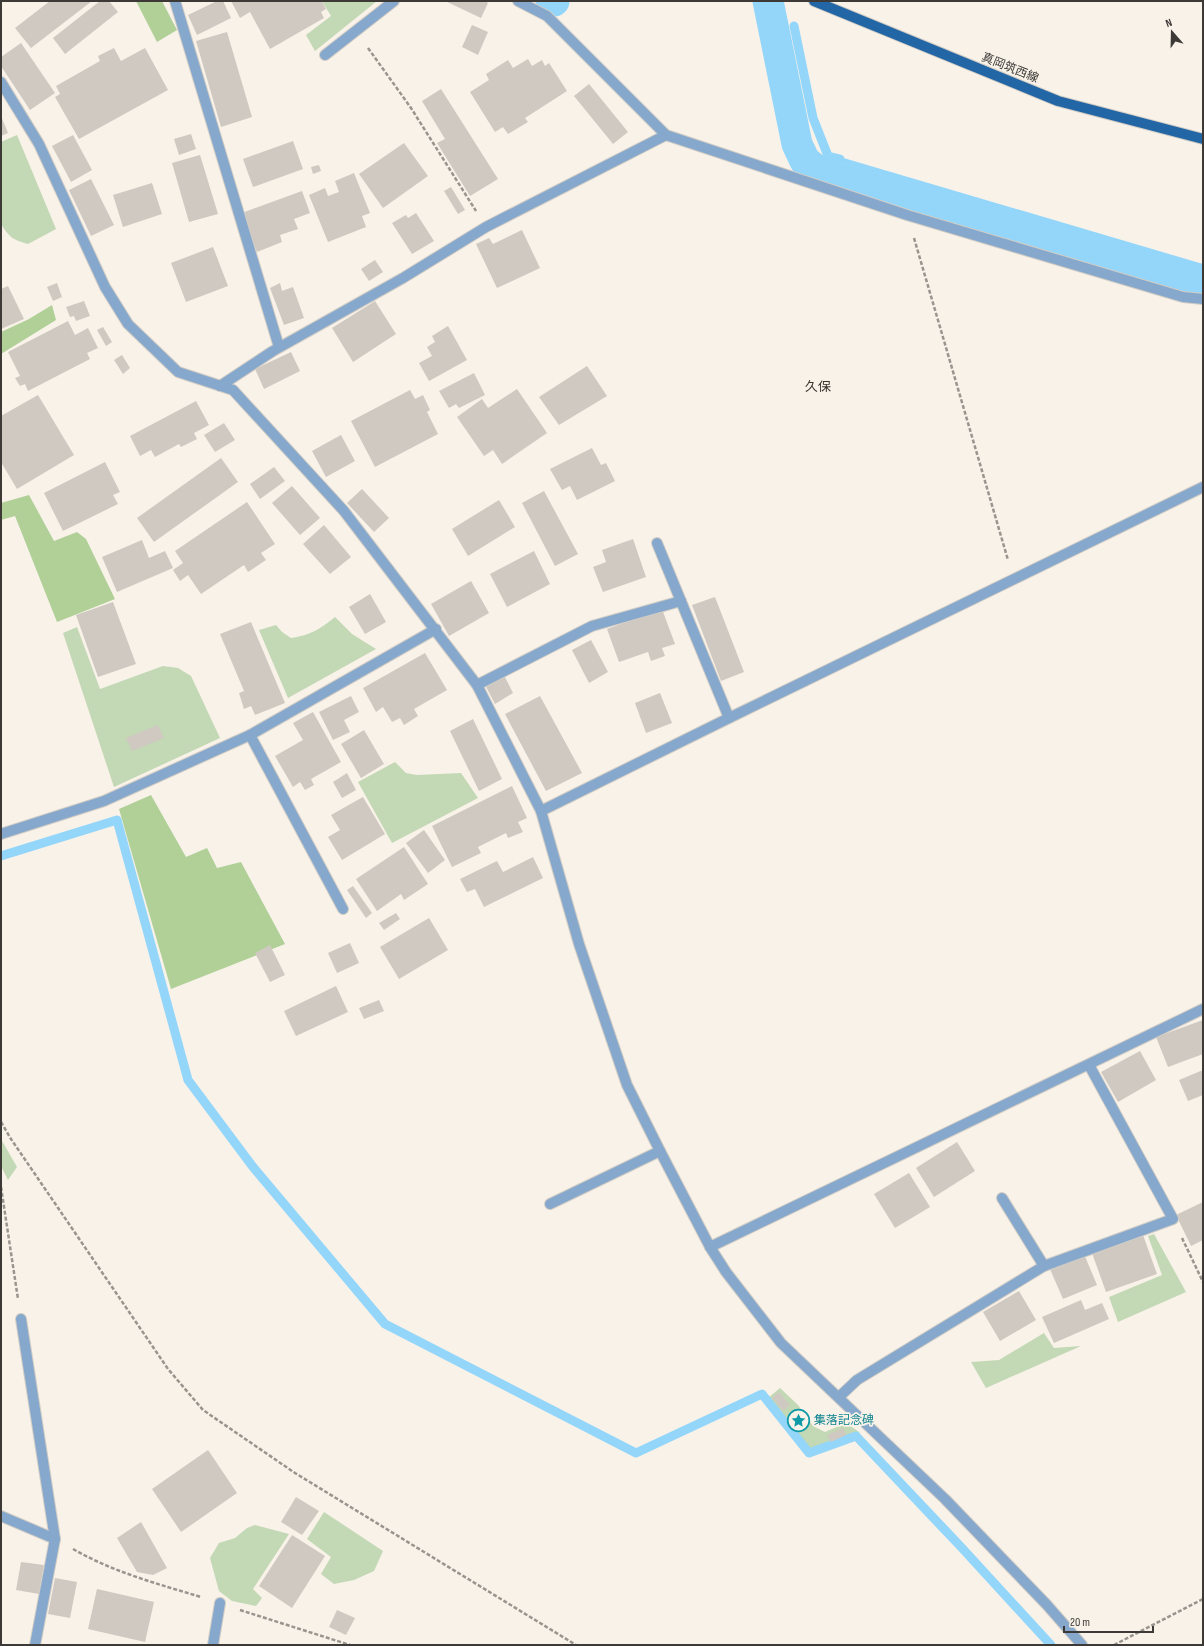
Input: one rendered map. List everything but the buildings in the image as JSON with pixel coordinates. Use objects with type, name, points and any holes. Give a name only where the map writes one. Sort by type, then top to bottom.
[{"type":"main road","name":"真岡筑西線","points":[[814,1],[1058,101],[1203,139]]},
{"type":"street","points":[[175,1],[279,347]]},
{"type":"street","points":[[325,55],[394,1]]},
{"type":"street","points":[[518,1],[547,16],[666,135],[907,215],[1183,297],[1203,299]]},
{"type":"street","points":[[1,82],[39,144],[105,287],[128,324],[178,372],[233,390],[344,511],[436,629],[477,685],[542,811],[579,944],[624,1077],[660,1151],[710,1247],[726,1272],[781,1343],[945,1499],[1047,1605],[1082,1645]]},
{"type":"street","points":[[220,386],[279,347],[403,278],[486,227],[666,135]]},
{"type":"street","points":[[542,811],[729,718],[1203,487]]},
{"type":"street","points":[[657,543],[729,718]]},
{"type":"street","points":[[477,685],[592,626],[681,601]]},
{"type":"street","points":[[1,834],[104,801],[250,736],[436,629]]},
{"type":"street","points":[[250,736],[343,909]]},
{"type":"street","points":[[710,1247],[1203,1009]]},
{"type":"street","points":[[839,1397],[857,1380],[1044,1266],[1173,1220],[1089,1065]]},
{"type":"street","points":[[550,1204],[660,1151]]},
{"type":"street","points":[[1002,1198],[1044,1266]]},
{"type":"street","points":[[21,1319],[56,1539],[35,1645]]},
{"type":"street","points":[[1,1516],[56,1539]]},
{"type":"street","points":[[214,1645],[220,1603]]},
{"type":"path","points":[[356,32],[411,108],[486,227]]},
{"type":"path","points":[[907,215],[1014,579]]},
{"type":"path","points":[[1,1122],[79,1241],[168,1369],[203,1410],[295,1473],[576,1645]]},
{"type":"path","points":[[1,1187],[21,1319]]},
{"type":"path","points":[[1173,1220],[1203,1282]]},
{"type":"path","points":[[1114,1645],[1203,1599]]},
{"type":"green space","points":[[136,1],[162,1],[177,30],[157,42]]},
{"type":"green space","points":[[322,1],[377,1],[315,51],[306,35],[331,16]]},
{"type":"green space","points":[[17,135],[56,229],[28,244],[12,237],[6,232],[1,224],[1,142]]},
{"type":"green space","points":[[52,305],[56,320],[1,354],[1,332],[29,319]]},
{"type":"green space","points":[[29,495],[54,541],[77,532],[86,539],[115,599],[57,622],[15,516],[1,520],[1,503]]},
{"type":"green space","points":[[335,617],[352,634],[376,649],[288,698],[259,630],[276,625],[282,632],[291,638],[315,631]]},
{"type":"green space","points":[[77,627],[100,689],[163,666],[178,668],[191,676],[220,738],[114,787],[63,633]]},
{"type":"green space","points":[[395,762],[406,773],[417,775],[461,773],[478,798],[392,843],[358,782]]},
{"type":"green space","points":[[151,795],[186,857],[207,848],[217,868],[241,862],[285,944],[171,989],[119,809]]},
{"type":"green space","points":[[1,1139],[17,1167],[8,1180],[1,1166]]},
{"type":"green space","points":[[1154,1234],[1186,1292],[1118,1322],[1109,1297],[1162,1275],[1148,1236]]},
{"type":"green space","points":[[1044,1333],[1054,1348],[1081,1346],[986,1388],[971,1362],[999,1360]]},
{"type":"green space","points":[[780,1388],[798,1405],[813,1426],[825,1432],[844,1425],[855,1429],[860,1433],[809,1451],[768,1398]]},
{"type":"green space","points":[[324,1512],[383,1551],[374,1571],[354,1580],[334,1584],[321,1574],[331,1557],[307,1539]]},
{"type":"green space","points":[[255,1525],[289,1534],[253,1589],[262,1598],[256,1606],[232,1601],[219,1591],[210,1558],[219,1543],[235,1538],[247,1528]]},
{"type":"water","points":[[830,154],[1203,264],[1203,270],[825,158]]},
{"type":"waterway","points":[[768,1],[797,144],[805,161],[819,172],[1202,285]]},
{"type":"waterway","points":[[794,26],[813,118],[828,156],[840,159]]},
{"type":"waterway","points":[[1,856],[117,820],[188,1080],[253,1167],[385,1324],[636,1453],[762,1394],[809,1453],[856,1436],[1051,1645]]},
{"type":"place","name":"集落記念碑","points":[[799,1420]]},
{"type":"district","name":"久保","points":[[818,387]]}]
